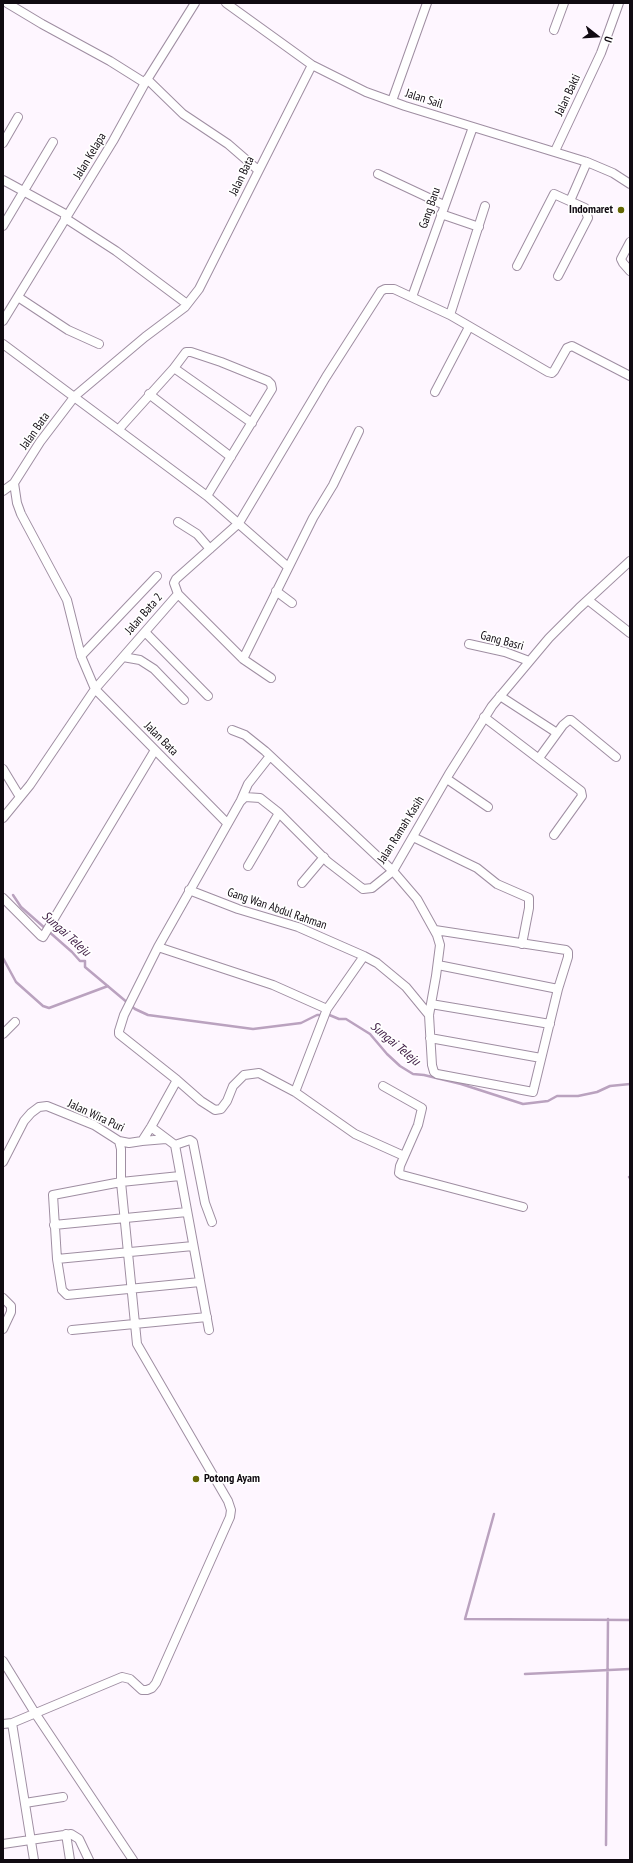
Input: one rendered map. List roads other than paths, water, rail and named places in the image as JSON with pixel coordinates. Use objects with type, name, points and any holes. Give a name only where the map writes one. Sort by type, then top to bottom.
[{"type":"street","points":[[7,3],[146,81],[183,114],[228,144],[258,170]]},
{"type":"street","name":"Jalan Kelapa","points":[[3,321],[113,141],[146,81],[195,3]]},
{"type":"street","name":"Jalan Sail","points":[[226,3],[312,65],[366,92],[587,162],[630,184]]},
{"type":"street","points":[[392,101],[427,3]]},
{"type":"street","points":[[554,30],[564,3]]},
{"type":"street","name":"Jalan Bakti","points":[[555,152],[601,53],[620,3]]},
{"type":"street","name":"Jalan Bata","points":[[228,823],[95,689],[81,656],[67,600],[21,514],[17,503],[14,484],[40,442],[75,396],[187,304],[199,289],[312,65]]},
{"type":"street","points":[[3,143],[18,117]]},
{"type":"street","name":"Gang Baru","points":[[412,296],[473,127]]},
{"type":"street","points":[[3,226],[53,142]]},
{"type":"street","points":[[570,200],[587,162]]},
{"type":"street","points":[[378,174],[444,205]]},
{"type":"street","points":[[3,180],[66,217],[116,251],[187,304]]},
{"type":"street","points":[[517,266],[551,197],[554,194],[585,208],[588,218],[558,276]]},
{"type":"street","points":[[450,315],[485,206]]},
{"type":"street","points":[[441,214],[479,227]]},
{"type":"street","points":[[630,242],[621,259],[622,263],[630,271]]},
{"type":"street","name":"Jalan Bata 2","points":[[3,818],[30,785],[95,689],[178,594],[174,583],[176,580],[239,523],[326,377],[381,291],[390,287],[412,296],[450,315],[548,372],[552,373],[554,371],[567,348],[572,346],[630,376]]},
{"type":"street","points":[[18,297],[68,330],[99,344]]},
{"type":"street","points":[[435,392],[469,327]]},
{"type":"street","points":[[3,344],[75,396],[207,496],[288,567]]},
{"type":"street","points":[[118,429],[174,368],[186,352],[191,352],[261,377],[268,381],[271,384],[272,389],[207,496]]},
{"type":"street","points":[[174,368],[252,423]]},
{"type":"street","points":[[149,394],[231,457]]},
{"type":"street","points":[[243,659],[288,567],[313,518],[333,485],[359,431]]},
{"type":"street","points":[[3,491],[14,484]]},
{"type":"street","points":[[178,522],[197,534],[210,549]]},
{"type":"street","name":"Jalan Ramah Kasih","points":[[240,802],[245,798],[260,798],[279,814],[324,858],[363,888],[372,888],[392,871],[484,717],[500,696],[549,638],[630,561]]},
{"type":"street","points":[[81,656],[157,576]]},
{"type":"street","points":[[276,591],[292,603]]},
{"type":"street","points":[[178,594],[243,659],[271,678]]},
{"type":"street","points":[[588,600],[630,633]]},
{"type":"street","points":[[145,632],[208,696]]},
{"type":"street","name":"Gang Basri","points":[[469,644],[505,652],[530,661]]},
{"type":"street","points":[[123,657],[140,660],[154,669],[184,700]]},
{"type":"street","points":[[500,696],[557,733]]},
{"type":"street","points":[[484,717],[539,758],[582,793],[582,796],[554,835]]},
{"type":"street","points":[[539,758],[566,721],[571,720],[616,757]]},
{"type":"street","points":[[232,730],[245,734],[270,756],[392,871],[417,899],[434,930],[440,945],[429,1015],[432,1065],[434,1072],[437,1074],[533,1092],[568,952],[562,949],[434,930]]},
{"type":"street","points":[[3,898],[40,936],[44,935],[156,750]]},
{"type":"street","points":[[270,756],[248,784],[240,802],[158,947],[124,1015],[119,1034],[196,1097],[216,1110],[221,1109],[227,1101],[233,1086],[244,1075],[259,1073],[295,1092],[355,1134],[404,1156]]},
{"type":"street","points":[[3,769],[20,797]]},
{"type":"street","points":[[446,779],[488,807]]},
{"type":"street","points":[[248,866],[279,814]]},
{"type":"street","points":[[413,836],[477,868],[497,884],[529,898],[529,908],[522,944]]},
{"type":"street","points":[[302,883],[324,858]]},
{"type":"street","name":"Gang Wan Abdul Rahman","points":[[189,890],[238,909],[298,927],[364,956],[377,963],[406,987],[429,1015]]},
{"type":"street","points":[[158,947],[273,985],[326,1013]]},
{"type":"street","points":[[295,1092],[326,1013],[364,956]]},
{"type":"street","points":[[438,965],[558,989]]},
{"type":"street","points":[[431,1004],[550,1024]]},
{"type":"street","points":[[3,1034],[15,1022]]},
{"type":"street","points":[[430,1038],[541,1058]]},
{"type":"street","points":[[142,1141],[177,1080]]},
{"type":"street","points":[[383,1086],[422,1108],[418,1125],[399,1171],[402,1175],[523,1207]]},
{"type":"street","name":"Jalan Wira Puri","points":[[3,1162],[24,1121],[31,1113],[39,1108],[47,1106],[94,1125],[119,1141],[128,1143],[166,1139]]},
{"type":"street","points":[[151,1127],[174,1145],[209,1330]]},
{"type":"street","points":[[174,1145],[190,1140],[193,1142],[205,1203],[212,1222]]},
{"type":"street","points":[[3,1724],[12,1723],[122,1677],[130,1679],[142,1690],[152,1688],[230,1517],[231,1510],[228,1501],[136,1344],[124,1218],[121,1182],[121,1149],[119,1141]]},
{"type":"street","points":[[180,1176],[121,1182],[53,1195],[57,1259],[62,1290],[67,1295],[200,1282]]},
{"type":"street","points":[[54,1225],[187,1212]]},
{"type":"street","points":[[57,1259],[193,1246]]},
{"type":"street","points":[[3,1298],[11,1306],[11,1312],[3,1329]]},
{"type":"street","points":[[72,1330],[207,1317]]},
{"type":"street","points":[[3,1661],[35,1713],[133,1860]]},
{"type":"street","points":[[12,1723],[34,1860]]},
{"type":"street","points":[[25,1803],[63,1797]]},
{"type":"street","points":[[66,1834],[70,1860]]},
{"type":"street","points":[[3,1844],[66,1834],[75,1835],[79,1839],[89,1860]]},
{"type":"waterway","name":"Sungai Teleju","points":[[13,895],[21,907],[72,952],[80,961],[85,961],[85,967],[135,1009],[148,1015],[253,1029],[301,1023],[317,1015],[322,1015]]},
{"type":"waterway","name":"Sungai Teleju","points":[[3,958],[16,982],[43,1006],[49,1008],[108,986]]},
{"type":"waterway","name":"Sungai Teleju","points":[[327,1014],[339,1019],[346,1019],[370,1034],[387,1054],[400,1066],[413,1074],[424,1075],[461,1084],[523,1104],[548,1101],[557,1096],[578,1096],[597,1092],[610,1086],[630,1084]]},
{"type":"waterway","points":[[494,1514],[465,1619],[630,1620]]},
{"type":"waterway","points":[[606,1845],[608,1619]]},
{"type":"waterway","points":[[525,1674],[630,1669]]},
{"type":"place","name":"Indomaret","points":[[621,210]]},
{"type":"place","name":"Potong Ayam","points":[[196,1479]]}]
